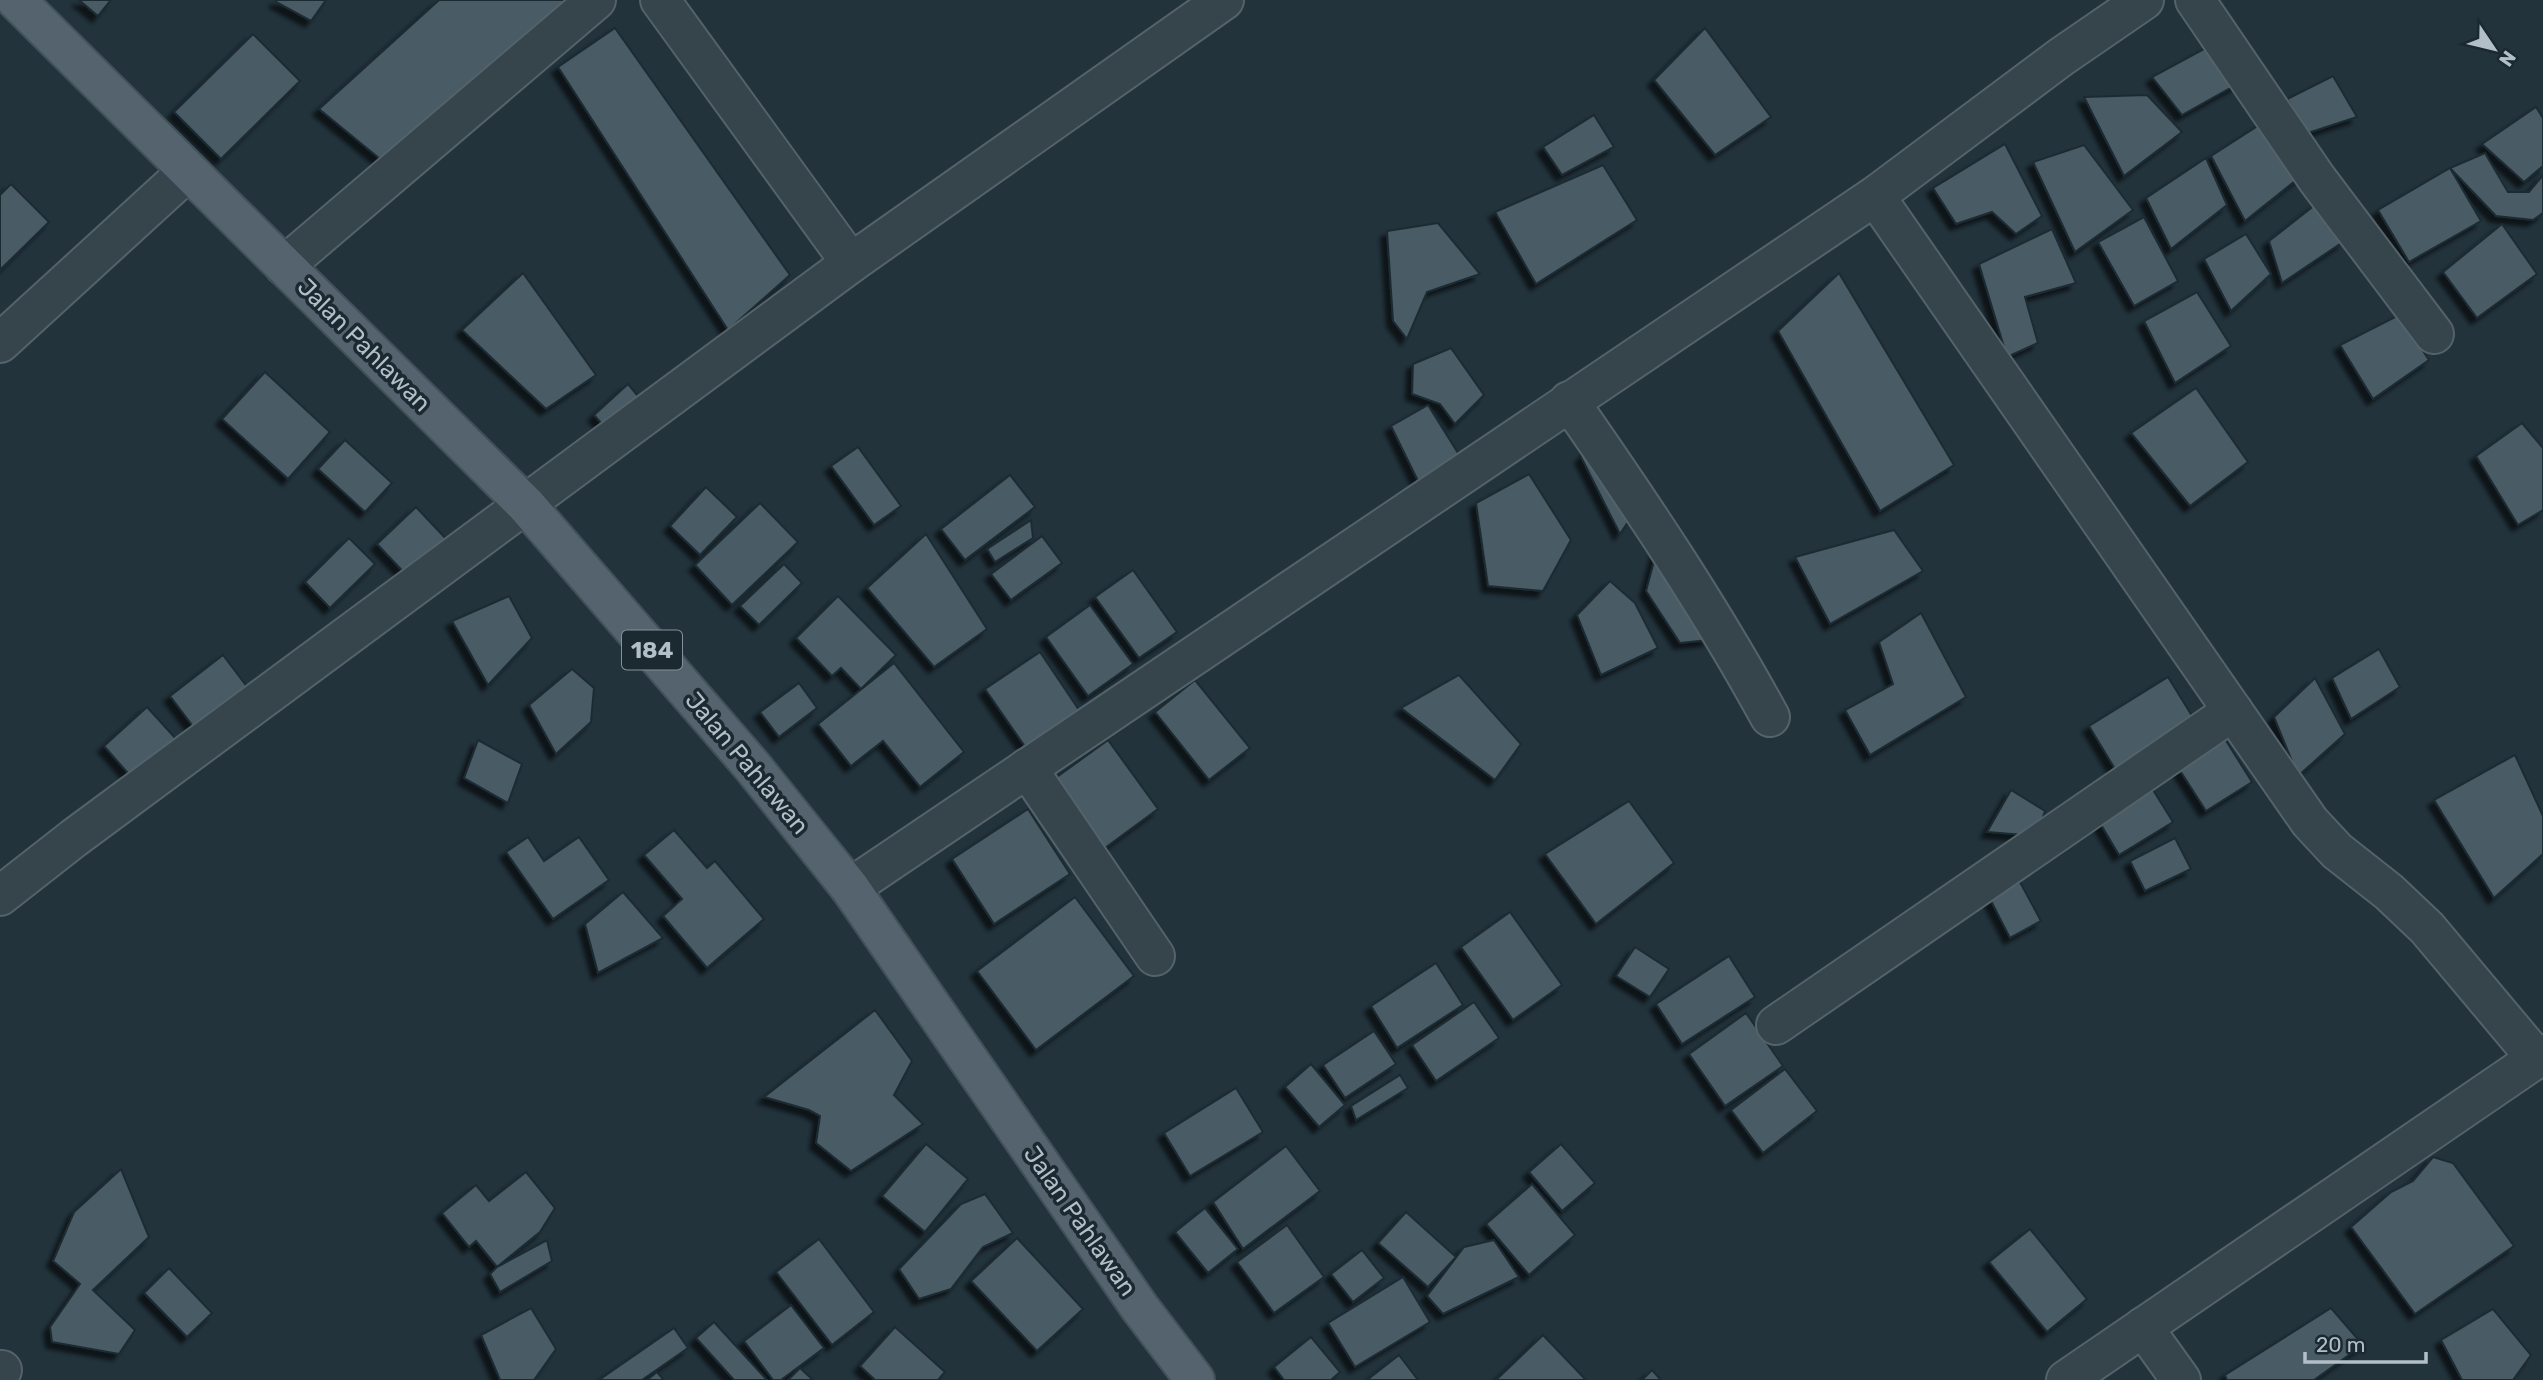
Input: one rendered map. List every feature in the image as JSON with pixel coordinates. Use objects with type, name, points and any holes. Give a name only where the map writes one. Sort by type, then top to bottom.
[{"type":"main road","name":"Jalan Pahlawan","points":[[16,0],[526,505],[752,766],[850,888],[1140,1308],[1195,1380]]},
{"type":"street","points":[[284,265],[596,0]]},
{"type":"street","points":[[660,0],[851,263]]},
{"type":"street","points":[[0,896],[85,830],[851,263],[1224,0]]},
{"type":"street","points":[[850,888],[1875,196],[2061,57],[2144,0]]},
{"type":"street","points":[[2195,0],[2317,179],[2434,334]]},
{"type":"street","points":[[0,343],[188,171]]},
{"type":"street","points":[[1875,196],[2309,822],[2337,851],[2389,892],[2427,928],[2540,1056],[2066,1380]]},
{"type":"street","points":[[1569,401],[1688,579],[1740,661],[1770,717]]},
{"type":"street","points":[[1776,1025],[2233,711]]},
{"type":"street","points":[[1027,768],[1155,956]]},
{"type":"street","points":[[2143,1327],[2181,1380]]},
{"type":"building","points":[[79,0],[111,0],[98,16]]},
{"type":"building","points":[[276,0],[326,0],[311,21]]},
{"type":"building","points":[[439,0],[563,0],[566,5],[380,159],[319,109]]},
{"type":"building","points":[[615,28],[790,275],[728,330],[558,67]]},
{"type":"building","points":[[1705,28],[1771,117],[1715,155],[1654,80]]},
{"type":"building","points":[[253,34],[300,81],[221,159],[174,112]]},
{"type":"building","points":[[2213,44],[2241,82],[2182,115],[2152,77]]},
{"type":"building","points":[[2333,76],[2357,117],[2308,133],[2287,99]]},
{"type":"building","points":[[2147,95],[2182,132],[2124,176],[2084,97]]},
{"type":"building","points":[[2536,107],[2543,118],[2543,166],[2524,182],[2482,144]]},
{"type":"building","points":[[1594,115],[1614,147],[1562,175],[1543,147]]},
{"type":"building","points":[[2267,120],[2305,173],[2245,221],[2211,156]]},
{"type":"building","points":[[2005,144],[2042,216],[2016,234],[1992,212],[1956,224],[1933,188]]},
{"type":"building","points":[[2084,145],[2133,210],[2075,252],[2033,162]]},
{"type":"building","points":[[2485,153],[2508,192],[2529,192],[2543,175],[2543,213],[2533,220],[2496,216],[2450,168]]},
{"type":"building","points":[[2206,158],[2227,205],[2171,249],[2146,198]]},
{"type":"building","points":[[1603,165],[1637,220],[1536,284],[1495,212]]},
{"type":"building","points":[[2450,168],[2481,221],[2409,262],[2378,210]]},
{"type":"building","points":[[11,184],[49,222],[0,270],[0,195]]},
{"type":"building","points":[[2320,201],[2343,242],[2282,283],[2269,241]]},
{"type":"building","points":[[2144,217],[2178,281],[2134,306],[2098,242]]},
{"type":"building","points":[[1438,223],[1480,274],[1427,292],[1407,339],[1393,321],[1387,231]]},
{"type":"building","points":[[2502,224],[2537,274],[2477,318],[2443,272]]},
{"type":"building","points":[[2052,229],[2076,283],[2025,297],[2038,343],[2007,357],[1979,264]]},
{"type":"building","points":[[2246,234],[2271,274],[2231,311],[2204,259]]},
{"type":"building","points":[[523,273],[596,375],[546,409],[462,330]]},
{"type":"building","points":[[1839,273],[1954,465],[1880,511],[1778,331]]},
{"type":"building","points":[[2197,292],[2231,346],[2175,383],[2144,321]]},
{"type":"building","points":[[2399,315],[2429,360],[2373,399],[2340,345]]},
{"type":"building","points":[[1451,348],[1484,395],[1455,424],[1440,404],[1412,394],[1413,364]]},
{"type":"building","points":[[265,372],[330,432],[288,479],[222,419]]},
{"type":"building","points":[[628,384],[643,402],[609,432],[594,415]]},
{"type":"building","points":[[2196,388],[2248,462],[2190,506],[2131,433]]},
{"type":"building","points":[[1428,405],[1463,461],[1420,485],[1391,426]]},
{"type":"building","points":[[2522,423],[2543,448],[2543,510],[2518,525],[2476,456]]},
{"type":"building","points":[[345,440],[392,483],[365,512],[318,469]]},
{"type":"building","points":[[858,447],[901,506],[874,525],[831,466]]},
{"type":"building","points":[[1591,447],[1630,519],[1620,534],[1581,457]]},
{"type":"building","points":[[1529,474],[1571,540],[1543,591],[1488,586],[1476,503]]},
{"type":"building","points":[[1010,475],[1035,507],[965,560],[941,529]]},
{"type":"building","points":[[706,487],[737,517],[700,555],[670,526]]},
{"type":"building","points":[[760,503],[798,542],[732,605],[695,565]]},
{"type":"building","points":[[416,507],[450,543],[411,580],[377,544]]},
{"type":"building","points":[[1031,520],[1033,538],[995,562],[987,549]]},
{"type":"building","points":[[1894,530],[1923,571],[1830,624],[1795,557]]},
{"type":"building","points":[[926,534],[987,629],[934,667],[867,588]]},
{"type":"building","points":[[1042,536],[1062,563],[1011,600],[991,574]]},
{"type":"building","points":[[349,538],[375,564],[330,608],[305,582]]},
{"type":"building","points":[[1657,550],[1709,640],[1680,643],[1646,591]]},
{"type":"building","points":[[784,564],[802,583],[759,625],[740,606]]},
{"type":"building","points":[[1133,570],[1177,632],[1139,658],[1095,597]]},
{"type":"building","points":[[1610,581],[1635,603],[1658,648],[1601,675],[1577,615]]},
{"type":"building","points":[[509,596],[532,638],[488,685],[452,621]]},
{"type":"building","points":[[838,596],[896,655],[861,689],[841,668],[832,676],[796,638]]},
{"type":"building","points":[[1090,605],[1133,664],[1088,696],[1046,637]]},
{"type":"building","points":[[1921,613],[1966,697],[1870,755],[1845,710],[1893,684],[1879,642]]},
{"type":"building","points":[[2379,649],[2400,687],[2351,719],[2332,678]]},
{"type":"building","points":[[1040,652],[1079,710],[1026,748],[985,689]]},
{"type":"building","points":[[223,655],[251,692],[198,733],[170,696]]},
{"type":"building","points":[[894,663],[964,752],[920,787],[883,741],[851,766],[818,724]]},
{"type":"building","points":[[572,669],[594,688],[591,722],[556,754],[529,705]]},
{"type":"building","points":[[1459,675],[1521,744],[1495,780],[1401,708]]},
{"type":"building","points":[[2168,677],[2194,719],[2115,769],[2089,726]]},
{"type":"building","points":[[2315,678],[2345,734],[2298,776],[2274,717]]},
{"type":"building","points":[[1195,680],[1250,748],[1209,780],[1155,712]]},
{"type":"building","points":[[799,683],[817,708],[779,737],[760,712]]},
{"type":"building","points":[[147,707],[177,740],[133,779],[104,746]]},
{"type":"building","points":[[2225,739],[2252,782],[2206,811],[2179,769]]},
{"type":"building","points":[[478,740],[522,764],[508,803],[464,778]]},
{"type":"building","points":[[1108,740],[1158,809],[1105,848],[1054,779]]},
{"type":"building","points":[[2515,755],[2543,816],[2543,854],[2494,898],[2434,800]]},
{"type":"building","points":[[2150,785],[2173,822],[2119,855],[2097,818]]},
{"type":"building","points":[[2011,790],[2045,811],[2037,836],[1987,832]]},
{"type":"building","points":[[1629,801],[1674,863],[1596,924],[1545,854]]},
{"type":"building","points":[[1028,809],[1070,874],[994,924],[952,859]]},
{"type":"building","points":[[674,830],[707,868],[715,861],[764,919],[707,968],[663,916],[682,899],[644,855]]},
{"type":"building","points":[[528,837],[544,861],[579,837],[609,880],[553,919],[506,852]]},
{"type":"building","points":[[2175,838],[2191,869],[2145,891],[2130,861]]},
{"type":"building","points":[[2020,882],[2041,921],[2010,938],[1990,899]]},
{"type":"building","points":[[623,892],[663,938],[598,973],[585,924]]},
{"type":"building","points":[[1075,897],[1134,976],[1036,1050],[977,971]]},
{"type":"building","points":[[1510,912],[1562,985],[1513,1020],[1461,947]]},
{"type":"building","points":[[1635,947],[1669,969],[1650,997],[1616,976]]},
{"type":"building","points":[[1729,956],[1755,997],[1682,1044],[1656,1004]]},
{"type":"building","points":[[1436,963],[1463,1005],[1397,1048],[1371,1006]]},
{"type":"building","points":[[1474,1002],[1499,1038],[1436,1081],[1412,1045]]},
{"type":"building","points":[[875,1010],[912,1061],[894,1095],[923,1124],[851,1171],[816,1143],[820,1116],[809,1110],[764,1097]]},
{"type":"building","points":[[1746,1013],[1783,1066],[1725,1106],[1689,1054]]},
{"type":"building","points":[[1374,1031],[1396,1064],[1345,1098],[1323,1065]]},
{"type":"building","points":[[1311,1064],[1345,1105],[1319,1127],[1285,1087]]},
{"type":"building","points":[[1785,1069],[1817,1111],[1763,1153],[1731,1110]]},
{"type":"building","points":[[1400,1075],[1408,1088],[1356,1120],[1351,1106]]},
{"type":"building","points":[[1236,1088],[1263,1132],[1190,1176],[1164,1133]]},
{"type":"building","points":[[926,1144],[968,1179],[925,1232],[882,1196]]},
{"type":"building","points":[[1561,1144],[1595,1183],[1562,1211],[1529,1172]]},
{"type":"building","points":[[1286,1146],[1320,1191],[1243,1249],[1213,1202]]},
{"type":"building","points":[[2433,1157],[2453,1163],[2514,1246],[2415,1314],[2351,1227],[2391,1192],[2413,1181]]},
{"type":"building","points":[[121,1169],[149,1237],[93,1290],[135,1330],[119,1354],[52,1342],[50,1327],[80,1284],[53,1261],[74,1212]]},
{"type":"building","points":[[526,1172],[555,1208],[540,1232],[497,1267],[476,1241],[469,1247],[442,1213],[476,1185],[489,1201]]},
{"type":"building","points":[[1532,1184],[1575,1235],[1529,1275],[1486,1224]]},
{"type":"building","points":[[985,1194],[1013,1233],[983,1247],[951,1289],[919,1299],[899,1269],[961,1204]]},
{"type":"building","points":[[1205,1208],[1238,1249],[1208,1273],[1175,1232]]},
{"type":"building","points":[[1406,1212],[1456,1257],[1428,1287],[1378,1243]]},
{"type":"building","points":[[1287,1225],[1324,1277],[1274,1313],[1237,1262]]},
{"type":"building","points":[[2030,1229],[2087,1299],[2047,1332],[1989,1262]]},
{"type":"building","points":[[1017,1238],[1083,1309],[1037,1351],[971,1281]]},
{"type":"building","points":[[819,1239],[874,1312],[832,1345],[776,1272]]},
{"type":"building","points":[[547,1240],[552,1261],[500,1292],[490,1274],[497,1267]]},
{"type":"building","points":[[1494,1240],[1519,1277],[1443,1314],[1427,1296],[1464,1247]]},
{"type":"building","points":[[1362,1250],[1384,1278],[1353,1302],[1331,1274]]},
{"type":"building","points":[[169,1268],[212,1313],[187,1337],[144,1293]]},
{"type":"building","points":[[1403,1277],[1430,1322],[1355,1367],[1328,1323]]},
{"type":"building","points":[[791,1305],[824,1348],[781,1380],[773,1380],[744,1341]]},
{"type":"building","points":[[531,1308],[556,1349],[534,1380],[500,1380],[481,1335]]},
{"type":"building","points":[[2331,1308],[2363,1345],[2314,1380],[2227,1380],[2225,1375]]},
{"type":"building","points":[[2493,1309],[2531,1355],[2513,1380],[2462,1380],[2441,1340]]},
{"type":"building","points":[[714,1322],[767,1380],[734,1380],[696,1338]]},
{"type":"building","points":[[895,1327],[945,1372],[938,1380],[875,1380],[860,1366]]},
{"type":"building","points":[[674,1328],[688,1348],[642,1380],[599,1380]]},
{"type":"building","points":[[1543,1335],[1586,1380],[1496,1380]]},
{"type":"building","points":[[1311,1337],[1340,1372],[1331,1380],[1284,1380],[1274,1367]]},
{"type":"building","points":[[1399,1355],[1418,1380],[1367,1380]]},
{"type":"building","points":[[800,1368],[813,1380],[788,1380]]},
{"type":"building","points":[[1652,1370],[1661,1380],[1642,1380]]},
{"type":"building","points":[[657,1372],[664,1380],[647,1380]]}]
